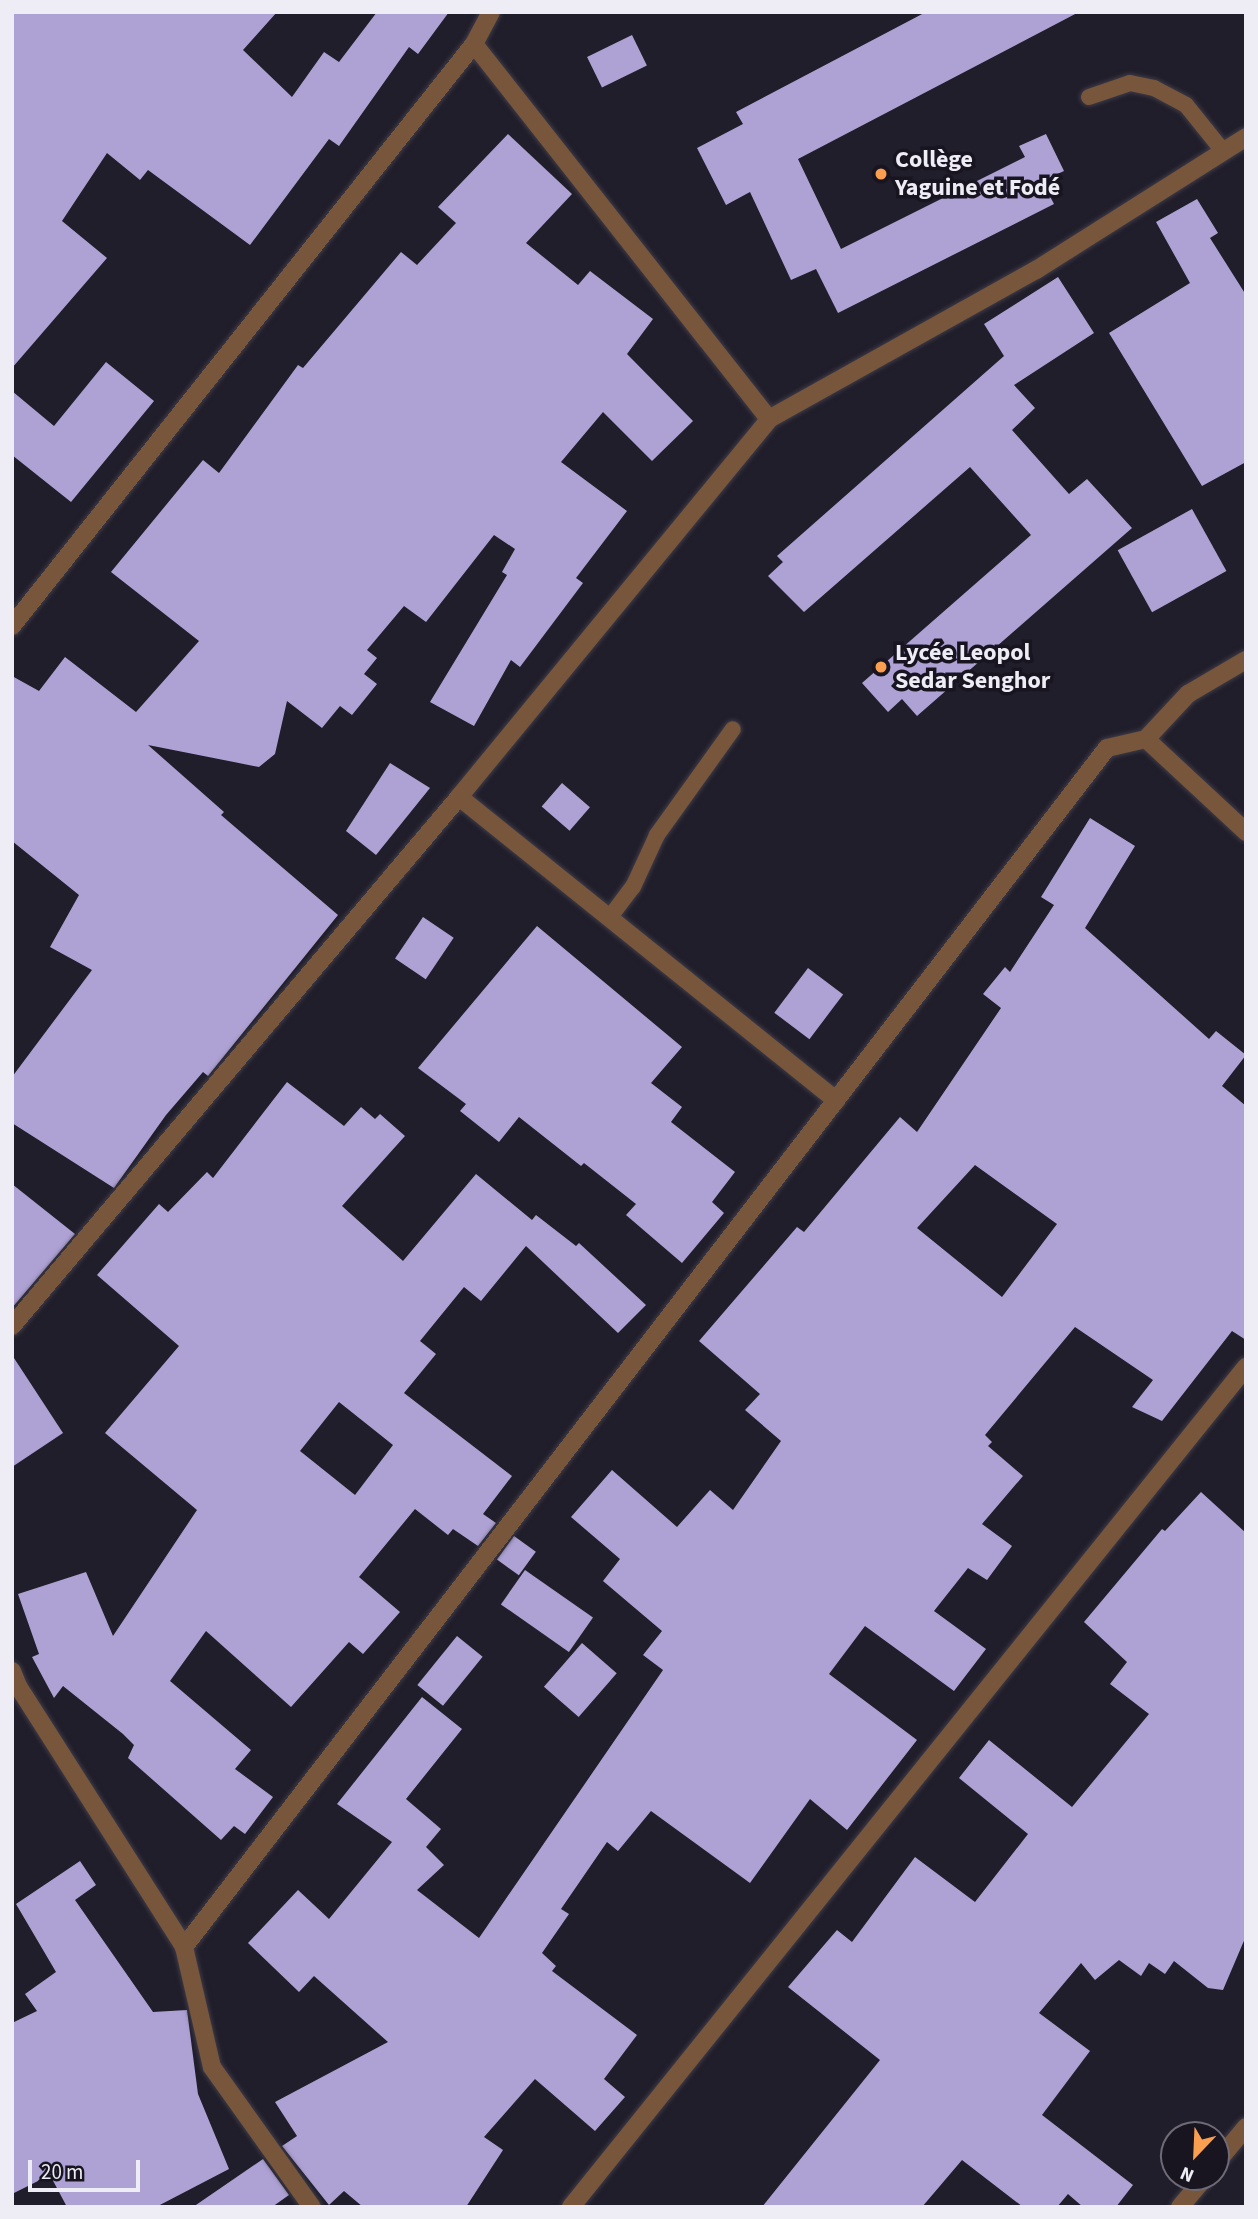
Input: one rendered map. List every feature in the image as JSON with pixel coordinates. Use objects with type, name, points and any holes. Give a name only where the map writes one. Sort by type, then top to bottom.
[{"type":"street","points":[[12,626],[474,44],[491,12]]},
{"type":"street","points":[[474,44],[769,419]]},
{"type":"street","points":[[12,1326],[459,797],[769,419],[1036,270],[1246,137]]},
{"type":"street","points":[[184,1947],[1107,748],[1146,739],[1188,694],[1246,660]]},
{"type":"street","points":[[1146,739],[1246,832]]},
{"type":"street","points":[[459,797],[836,1100]]},
{"type":"street","points":[[571,2207],[1246,1367]]},
{"type":"street","points":[[12,1671],[18,1686],[184,1947],[212,2067],[312,2207]]},
{"type":"street","points":[[1230,2146],[1246,2127]]},
{"type":"street","points":[[1181,2207],[1194,2191]]},
{"type":"lane","points":[[1089,97],[1130,83],[1154,88],[1186,105],[1223,151]]},
{"type":"lane","points":[[610,917],[633,887],[657,835],[733,729]]},
{"type":"building","points":[[12,12],[277,12],[243,50],[292,97],[324,52],[339,62],[377,12],[449,12],[418,54],[409,47],[339,146],[329,139],[250,245],[148,170],[140,180],[107,153],[62,221],[107,258],[12,368]]},
{"type":"building","points":[[926,12],[1079,12],[798,159],[841,249],[1025,157],[1019,146],[1046,134],[1064,171],[1042,181],[1054,204],[838,313],[816,269],[791,280],[750,192],[726,205],[697,148],[743,124],[736,112]]},
{"type":"building","points":[[632,35],[647,66],[602,87],[587,57]]},
{"type":"building","points":[[508,134],[572,194],[526,243],[578,285],[590,271],[653,319],[627,354],[693,421],[652,461],[603,412],[561,462],[627,511],[576,578],[583,583],[520,667],[511,660],[474,726],[430,702],[507,575],[502,572],[515,549],[494,535],[426,622],[404,606],[367,650],[377,658],[364,674],[377,684],[352,715],[340,706],[322,728],[287,701],[275,754],[259,767],[148,745],[224,812],[221,815],[338,915],[208,1076],[203,1072],[166,1115],[114,1188],[12,1123],[12,1077],[92,970],[50,947],[79,895],[12,841],[12,676],[39,691],[65,657],[136,712],[199,641],[111,572],[203,460],[219,473],[298,365],[303,368],[401,252],[417,265],[456,223],[438,207]]},
{"type":"building","points":[[1197,199],[1218,233],[1210,238],[1246,295],[1246,462],[1202,486],[1109,333],[1190,283],[1156,222]]},
{"type":"building","points":[[1058,277],[1094,333],[1014,385],[1035,408],[1012,430],[1069,494],[1087,479],[1132,528],[917,716],[902,699],[888,712],[862,683],[1031,535],[970,467],[804,612],[768,576],[783,562],[777,556],[1004,356],[984,324]]},
{"type":"building","points":[[106,362],[154,401],[71,502],[12,455],[12,391],[54,426]]},
{"type":"building","points":[[1192,509],[1226,571],[1152,612],[1118,550]]},
{"type":"building","points":[[390,763],[430,788],[376,855],[346,831]]},
{"type":"building","points":[[562,783],[590,807],[570,831],[542,806]]},
{"type":"building","points":[[1090,818],[1135,846],[1085,928],[1209,1039],[1216,1031],[1246,1055],[1222,1086],[1246,1106],[1246,1340],[1232,1331],[1162,1421],[1132,1407],[1153,1380],[1075,1327],[985,1435],[992,1442],[988,1446],[1023,1476],[982,1524],[1012,1546],[987,1580],[968,1568],[934,1611],[986,1649],[954,1691],[865,1626],[829,1674],[917,1740],[847,1830],[810,1799],[750,1883],[651,1811],[618,1851],[607,1842],[561,1909],[569,1914],[542,1953],[556,1966],[552,1971],[637,2035],[604,2079],[625,2097],[595,2131],[535,2079],[484,2137],[503,2150],[466,2207],[363,2207],[344,2191],[329,2205],[282,2146],[297,2136],[275,2102],[388,2042],[314,1976],[299,1992],[248,1943],[298,1890],[329,1919],[392,1842],[337,1804],[422,1697],[462,1729],[406,1799],[441,1829],[426,1847],[444,1865],[417,1890],[479,1938],[663,1670],[643,1655],[662,1631],[603,1581],[620,1559],[571,1517],[612,1470],[677,1527],[710,1490],[733,1510],[781,1441],[745,1410],[760,1394],[699,1341],[797,1227],[804,1232],[900,1117],[917,1132],[1001,1008],[983,994],[1005,967],[1010,972],[1054,905],[1041,897]],"holes":[[[975,1165],[1057,1224],[1002,1297],[917,1228]]]},
{"type":"building","points":[[423,917],[454,938],[426,979],[395,958]]},
{"type":"building","points":[[537,926],[682,1047],[651,1083],[682,1107],[671,1122],[735,1172],[712,1202],[724,1213],[682,1263],[626,1215],[636,1204],[584,1163],[581,1166],[519,1117],[499,1142],[460,1111],[466,1104],[418,1068]]},
{"type":"building","points":[[808,968],[843,994],[809,1039],[774,1013]]},
{"type":"building","points":[[287,1082],[344,1126],[361,1107],[375,1119],[380,1114],[405,1136],[342,1206],[403,1261],[476,1174],[532,1220],[536,1215],[576,1246],[579,1243],[646,1305],[618,1333],[526,1246],[481,1301],[464,1287],[420,1341],[436,1354],[404,1393],[512,1476],[483,1514],[496,1523],[478,1546],[453,1529],[448,1535],[415,1509],[359,1577],[400,1612],[363,1654],[349,1642],[291,1707],[206,1631],[170,1681],[251,1750],[235,1769],[273,1797],[245,1834],[234,1826],[221,1840],[128,1758],[134,1745],[123,1734],[63,1686],[54,1698],[32,1657],[39,1654],[18,1594],[86,1572],[113,1636],[197,1510],[105,1433],[179,1346],[97,1275],[159,1204],[168,1212],[207,1172],[213,1178]],"holes":[[[339,1402],[393,1445],[355,1495],[300,1451]]]},
{"type":"building","points":[[12,1184],[75,1234],[12,1308]]},
{"type":"building","points":[[12,1355],[63,1433],[12,1467]]},
{"type":"building","points":[[1201,1492],[1246,1533],[1246,1936],[1223,1990],[1208,1988],[1174,1961],[1165,1974],[1149,1963],[1141,1976],[1119,1960],[1095,1980],[1081,1963],[1039,2013],[1090,2051],[1042,2115],[1133,2185],[1116,2207],[1083,2207],[1068,2194],[1057,2207],[1023,2207],[962,2160],[922,2207],[762,2207],[880,2060],[788,1987],[837,1930],[852,1942],[915,1857],[975,1902],[1028,1834],[959,1778],[989,1740],[1072,1807],[1149,1714],[1110,1684],[1127,1662],[1084,1622],[1162,1529],[1165,1531]]},
{"type":"building","points":[[514,1536],[536,1552],[519,1575],[497,1559]]},
{"type":"building","points":[[525,1570],[593,1618],[569,1652],[501,1604]]},
{"type":"building","points":[[457,1636],[483,1657],[443,1706],[417,1685]]},
{"type":"building","points":[[582,1643],[617,1673],[579,1717],[544,1687]]},
{"type":"building","points":[[80,1861],[96,1885],[75,1900],[153,2012],[187,2010],[198,2094],[229,2169],[156,2207],[67,2207],[50,2175],[12,2194],[12,2023],[37,2011],[25,1994],[56,1972],[16,1904]]},
{"type":"building","points":[[263,2159],[289,2195],[272,2207],[193,2207]]},
{"type":"place","name":"Collège Yaguine et Fodé","points":[[881,174]]},
{"type":"place","name":"Lycée Leopol Sedar Senghor","points":[[881,667]]}]
